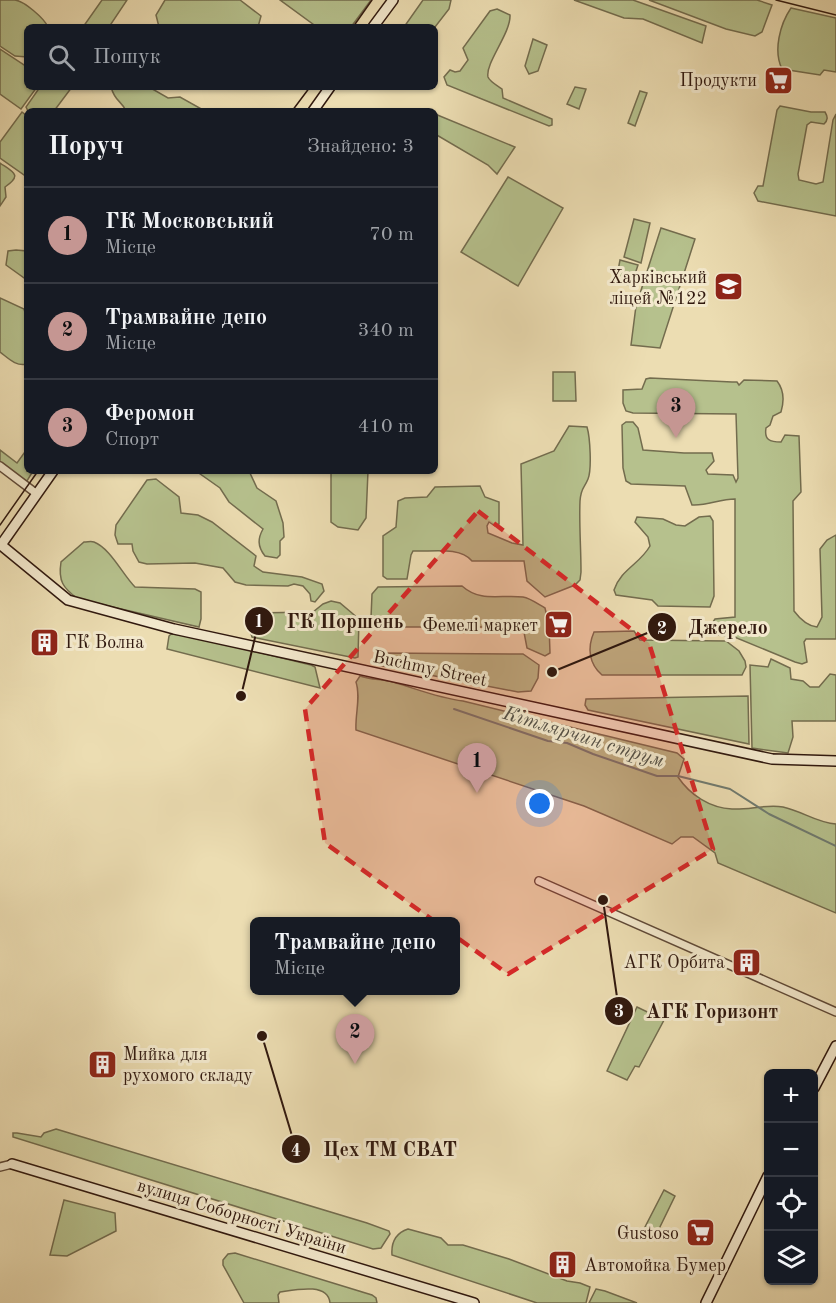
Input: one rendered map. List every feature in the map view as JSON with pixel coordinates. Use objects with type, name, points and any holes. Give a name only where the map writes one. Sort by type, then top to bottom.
[{"type":"street","points":[[375,24],[393,0]]},
{"type":"street","points":[[315,108],[328,90]]},
{"type":"street","points":[[0,466],[37,494]]},
{"type":"street","points":[[1,546],[51,474]]},
{"type":"street","name":"Buchmy Street","points":[[1,546],[68,600],[174,629],[772,759],[836,760]]},
{"type":"street","points":[[539,881],[836,1012]]},
{"type":"street","points":[[818,1079],[836,1046]]},
{"type":"street","name":"вулиця Соборності України","points":[[0,1167],[12,1164],[474,1303]]},
{"type":"street","points":[[706,1303],[768,1177]]},
{"type":"highlighted area","points":[[478,511],[649,643],[713,849],[508,974],[325,843],[305,709]]},
{"type":"green space","points":[[0,0],[15,0],[23,3],[46,24],[24,24],[24,57],[15,56],[0,46]]},
{"type":"green space","points":[[102,0],[127,0],[111,24],[85,24]]},
{"type":"green space","points":[[165,0],[240,0],[261,16],[259,24],[158,24],[156,15]]},
{"type":"green space","points":[[280,0],[371,0],[353,24],[313,24]]},
{"type":"green space","points":[[423,0],[451,0],[449,9],[437,24],[406,24]]},
{"type":"green space","points":[[574,0],[633,0],[706,26],[702,43],[643,19],[624,18]]},
{"type":"green space","points":[[649,0],[757,0],[772,5],[762,32],[755,36],[726,29]]},
{"type":"green space","points":[[791,8],[836,18],[836,72],[824,70],[820,75],[782,69],[778,54],[779,38]]},
{"type":"green space","points":[[497,9],[510,15],[507,30],[490,64],[488,77],[502,89],[503,98],[552,119],[552,125],[549,126],[447,85],[444,77],[450,70],[460,71],[468,60],[463,48],[490,11]]},
{"type":"green space","points":[[533,39],[547,45],[538,71],[529,74],[525,66]]},
{"type":"green space","points":[[0,49],[24,65],[24,90],[35,90],[21,109],[0,94]]},
{"type":"green space","points":[[575,87],[586,89],[579,109],[567,104]]},
{"type":"green space","points":[[38,90],[70,90],[56,108],[26,107]]},
{"type":"green space","points":[[112,90],[154,90],[168,98],[180,97],[200,108],[124,108]]},
{"type":"green space","points":[[640,91],[647,93],[635,126],[628,123]]},
{"type":"green space","points":[[780,106],[826,114],[827,120],[824,124],[811,122],[807,125],[798,174],[799,180],[816,184],[823,182],[833,120],[836,114],[836,216],[758,201],[754,193],[758,186],[763,186],[777,110]]},
{"type":"green space","points":[[22,112],[24,114],[24,175],[0,158],[0,142]]},
{"type":"green space","points":[[438,115],[515,147],[497,174],[488,165],[438,136]]},
{"type":"green space","points":[[0,163],[12,171],[15,177],[5,187],[6,197],[0,206]]},
{"type":"green space","points":[[508,177],[563,208],[518,286],[461,252]]},
{"type":"green space","points":[[634,219],[650,223],[641,263],[624,257]]},
{"type":"green space","points":[[661,228],[695,239],[660,348],[631,345],[636,306]]},
{"type":"green space","points":[[8,251],[24,251],[24,278],[6,265]]},
{"type":"green space","points":[[620,260],[638,265],[631,286],[616,281]]},
{"type":"green space","points":[[0,298],[24,309],[24,365],[16,363],[0,352]]},
{"type":"green space","points":[[553,372],[575,372],[576,401],[553,401]]},
{"type":"green space","points":[[646,379],[737,382],[739,385],[744,380],[777,381],[781,388],[783,404],[781,412],[773,416],[770,425],[766,428],[766,435],[771,441],[781,442],[785,435],[799,436],[801,492],[793,501],[794,611],[804,622],[817,627],[822,617],[820,549],[827,540],[836,535],[836,639],[806,639],[804,642],[807,662],[802,664],[795,662],[732,636],[714,635],[711,632],[711,625],[715,619],[735,617],[735,499],[692,505],[685,486],[631,484],[626,481],[623,468],[622,425],[626,422],[633,422],[638,428],[643,450],[712,453],[714,461],[706,470],[708,474],[733,475],[736,482],[738,478],[736,414],[633,413],[626,411],[623,403],[623,390],[642,389]]},
{"type":"green space","points":[[569,426],[587,427],[590,453],[589,474],[580,496],[581,572],[580,580],[575,585],[545,597],[527,581],[524,561],[472,561],[460,553],[445,551],[413,551],[407,579],[387,579],[383,576],[383,536],[396,527],[398,501],[405,498],[427,497],[435,487],[480,486],[485,497],[499,502],[499,524],[495,526],[489,522],[488,533],[523,545],[521,464],[554,451]]},
{"type":"green space","points":[[0,450],[17,463],[24,453],[24,474],[31,474],[27,481],[0,465]]},
{"type":"green space","points":[[200,474],[250,474],[257,488],[276,501],[283,523],[284,537],[280,541],[280,555],[277,558],[265,556],[259,539],[263,529],[229,502],[220,488]]},
{"type":"green space","points":[[331,474],[368,474],[366,518],[358,530],[338,527],[331,522]]},
{"type":"green space","points":[[156,479],[179,497],[181,513],[198,515],[212,522],[256,556],[254,566],[263,572],[302,577],[322,584],[324,591],[315,602],[311,601],[310,594],[303,586],[294,584],[288,586],[246,585],[235,582],[223,568],[195,563],[147,564],[139,562],[132,544],[118,544],[115,535],[116,525],[147,480]]},
{"type":"green space","points":[[710,516],[713,521],[714,596],[710,607],[658,606],[652,600],[616,595],[614,590],[621,577],[650,546],[648,537],[635,522],[637,517],[663,519],[685,526],[699,517]]},
{"type":"green space","points":[[84,542],[94,542],[100,545],[135,587],[195,589],[201,592],[199,627],[78,599],[63,583],[60,569],[61,562]]},
{"type":"green space","points":[[462,586],[484,596],[526,598],[545,608],[549,625],[550,653],[545,656],[527,648],[523,627],[387,627],[378,625],[371,618],[372,594],[378,587]]},
{"type":"green space","points":[[331,601],[340,603],[359,619],[358,657],[252,637],[250,630],[254,627],[246,619],[247,615],[252,613],[313,612]]},
{"type":"green space","points":[[634,631],[640,640],[726,641],[739,651],[746,667],[742,675],[602,675],[594,666],[590,655],[590,644],[594,632]]},
{"type":"green space","points":[[171,634],[311,665],[315,667],[320,688],[167,649]]},
{"type":"green space","points":[[381,653],[523,654],[539,665],[538,678],[531,691],[518,692],[378,665],[377,657]]},
{"type":"green space","points":[[771,659],[790,668],[791,679],[803,681],[810,687],[819,687],[830,674],[836,675],[836,721],[792,721],[793,737],[788,753],[752,748],[750,665],[768,667]]},
{"type":"green space","points":[[360,676],[393,682],[445,698],[677,753],[684,759],[678,777],[688,789],[708,803],[732,809],[783,807],[836,824],[836,913],[718,863],[715,853],[693,837],[681,837],[672,844],[584,806],[356,730],[358,694],[356,682]]},
{"type":"green space","points":[[748,696],[749,744],[588,710],[585,705],[586,699]]},
{"type":"green space","points":[[637,1007],[664,1020],[639,1067],[635,1066],[627,1080],[607,1071]]},
{"type":"green space","points":[[56,1129],[367,1223],[389,1231],[390,1234],[381,1248],[373,1249],[13,1137],[13,1133],[17,1133],[41,1137],[44,1133]]},
{"type":"green space","points":[[664,1190],[675,1196],[656,1235],[644,1229]]},
{"type":"green space","points":[[64,1200],[115,1213],[116,1231],[67,1256],[50,1255]]},
{"type":"green space","points":[[408,1229],[441,1238],[448,1245],[463,1245],[590,1287],[586,1303],[537,1303],[392,1255],[395,1239]]},
{"type":"green space","points":[[235,1253],[372,1295],[376,1298],[377,1303],[330,1303],[328,1296],[323,1292],[301,1289],[280,1292],[279,1303],[244,1303],[223,1265],[223,1260],[228,1254]]},
{"type":"green space","points":[[596,1289],[605,1291],[637,1303],[589,1303]]},
{"type":"waterway","name":"Кітлярчин струм","points":[[454,709],[548,741],[567,743],[657,776],[678,776],[730,789],[769,814],[836,846]]},
{"type":"tram line","points":[[355,24],[372,0]]},
{"type":"tram line","points":[[776,0],[836,15]]},
{"type":"tram line","points":[[294,108],[308,90]]},
{"type":"tram line","points":[[0,525],[36,474]]},
{"type":"place","name":"Продукти","points":[[778,80]]},
{"type":"place","name":"Харківський ліцей №122","points":[[728,287]]},
{"type":"place","name":"Феромон","points":[[676,438]]},
{"type":"place","name":"Фемелі маркет","points":[[559,625]]},
{"type":"place","name":"ГК Волна","points":[[44,642]]},
{"type":"place","name":"Джерело","points":[[552,672]]},
{"type":"place","name":"ГК Поршень","points":[[241,696]]},
{"type":"place","name":"ГК Московський","points":[[477,793]]},
{"type":"place","name":"АГК Горизонт","points":[[603,900]]},
{"type":"place","name":"АГК Орбита","points":[[746,962]]},
{"type":"place","name":"Цех ТМ СВАТ","points":[[262,1036]]},
{"type":"place","name":"Мийка для рухомого складу","points":[[102,1064]]},
{"type":"place","name":"Трамвайне депо","points":[[355,1064]]},
{"type":"place","name":"Gustoso","points":[[700,1233]]},
{"type":"place","name":"Автомойка Бумер","points":[[563,1265]]}]
